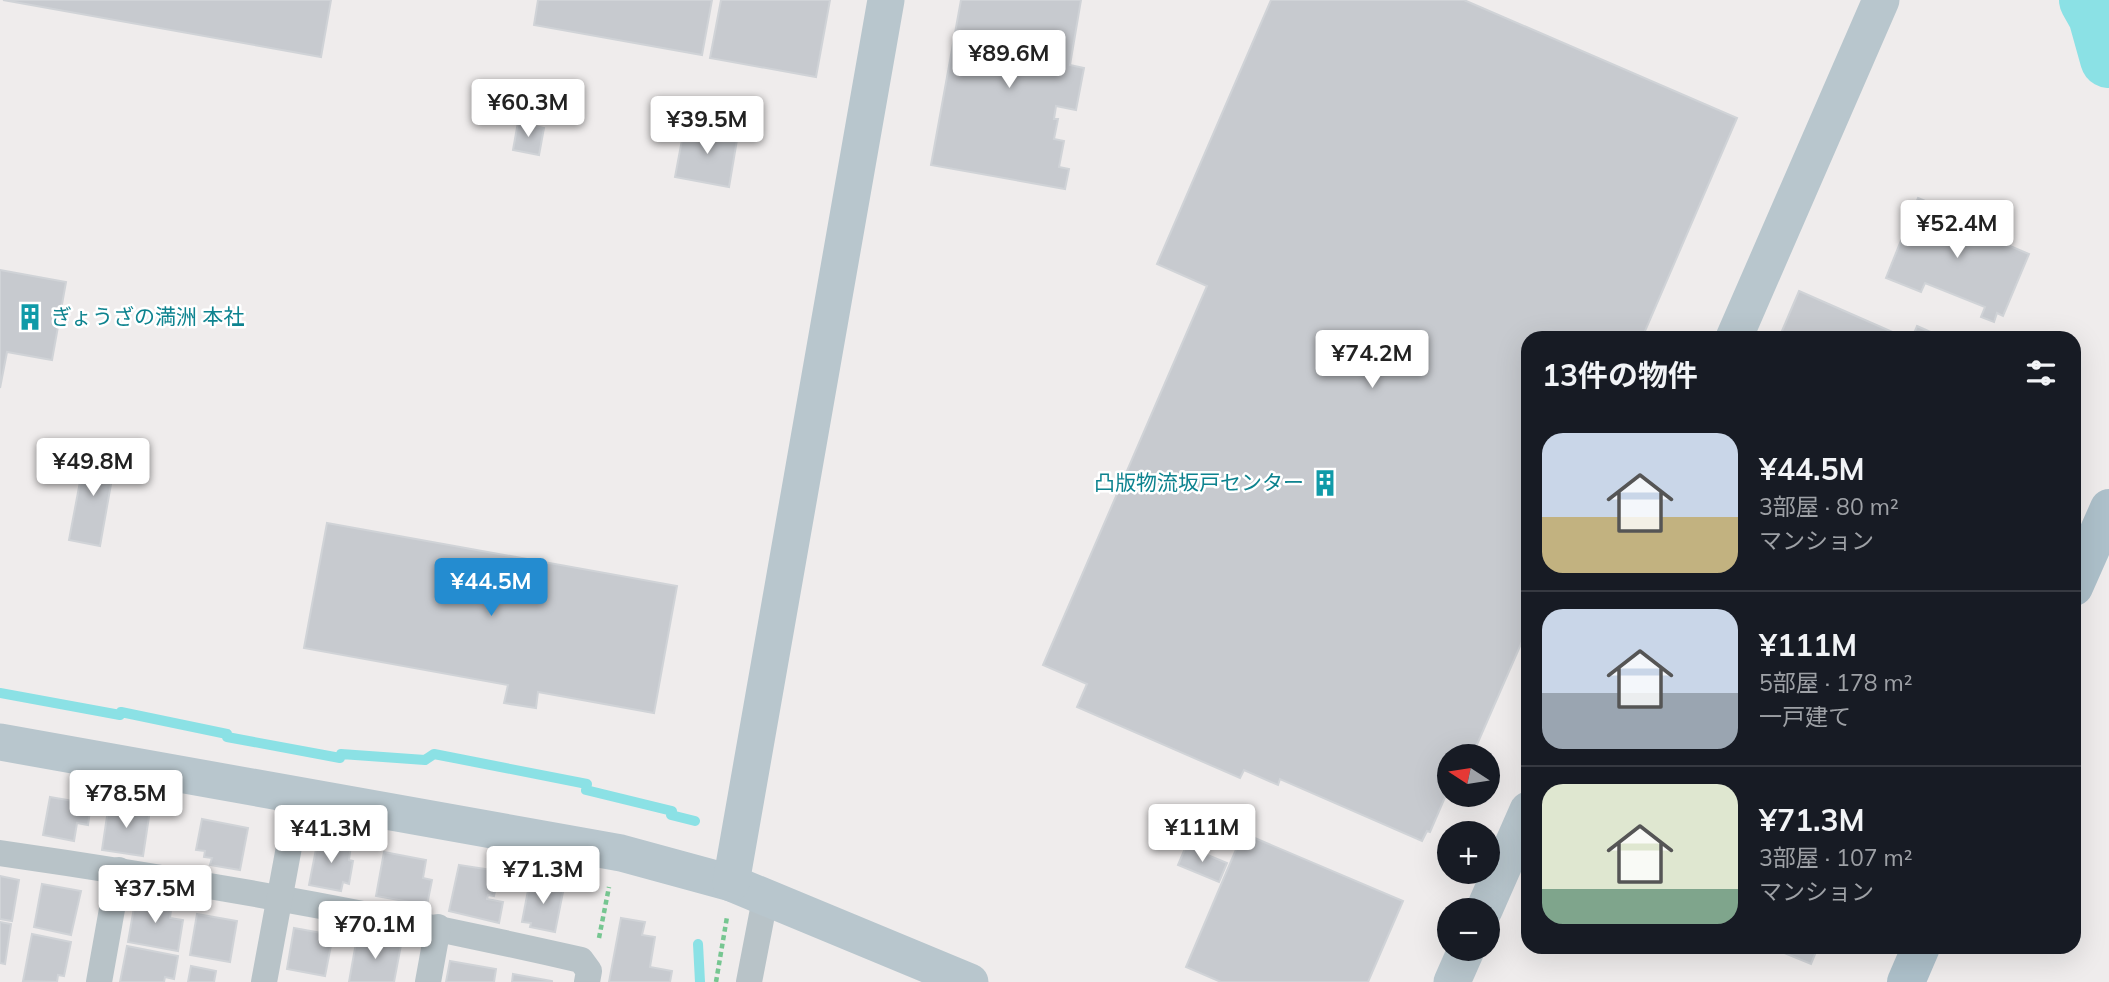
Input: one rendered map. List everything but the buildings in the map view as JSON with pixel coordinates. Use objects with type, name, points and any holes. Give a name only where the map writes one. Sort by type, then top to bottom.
[{"type":"main road","points":[[2081,571],[2109,508]]},
{"type":"main road","points":[[1906,982],[1918,954]]},
{"type":"street","points":[[729,899],[886,0]]},
{"type":"street","points":[[1737,331],[1881,0]]},
{"type":"street","points":[[0,742],[299,793],[621,853],[729,899],[765,899],[970,982]]},
{"type":"street","points":[[264,982],[299,793]]},
{"type":"street","points":[[1489,898],[1521,826]]},
{"type":"street","points":[[0,853],[119,870],[438,927],[584,971]]},
{"type":"street","points":[[99,982],[119,870]]},
{"type":"street","points":[[748,982],[765,899]]},
{"type":"street","points":[[428,982],[438,927]]},
{"type":"street","points":[[1452,982],[1461,961]]},
{"type":"path","points":[[584,971],[597,950],[609,887]]},
{"type":"path","points":[[716,982],[729,899]]},
{"type":"waterway","points":[[2088,0],[2097,16],[2109,59]]},
{"type":"waterway","points":[[0,693],[120,715],[121,712],[227,734],[227,737],[340,758],[341,754],[425,760],[434,754],[587,784],[586,790],[672,811],[671,815],[695,821]]},
{"type":"waterway","points":[[698,944],[700,982]]},
{"type":"place","name":"ぎょうざの満洲 本社","points":[[30,317]]},
{"type":"place","name":"凸版物流坂戸センター","points":[[1325,483]]}]
